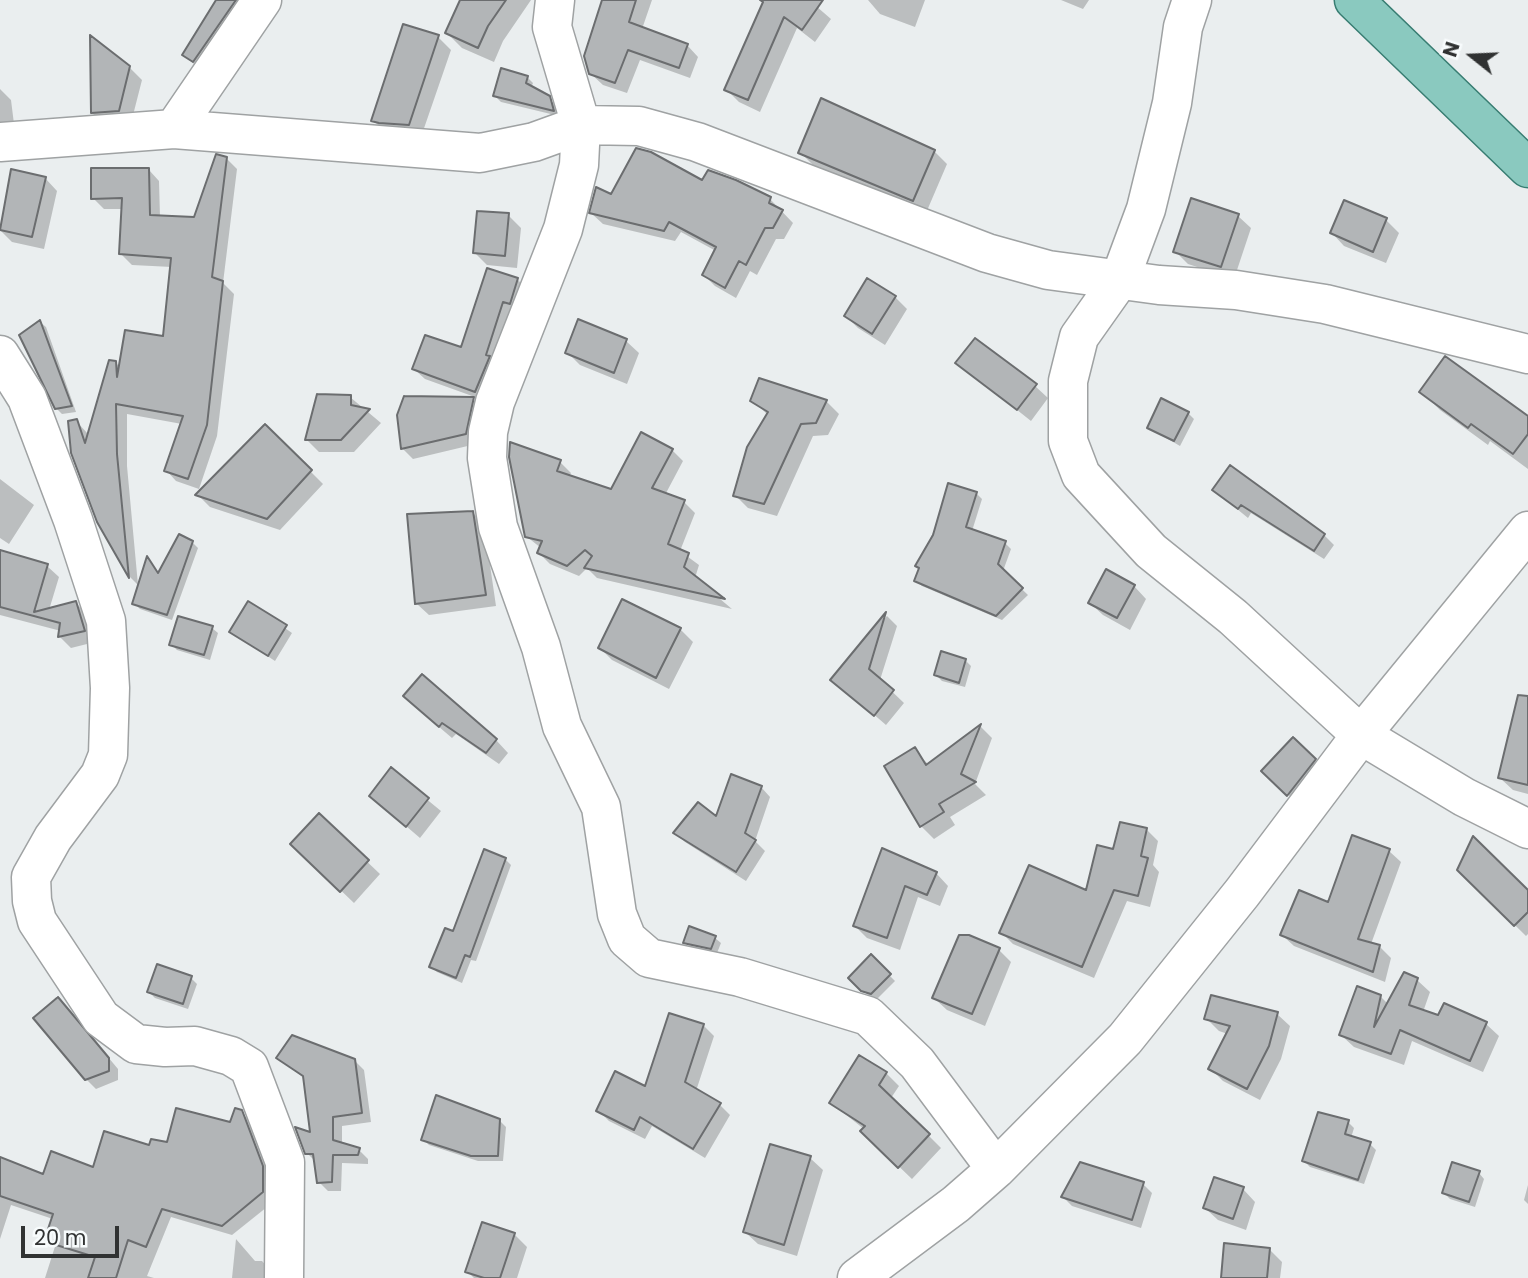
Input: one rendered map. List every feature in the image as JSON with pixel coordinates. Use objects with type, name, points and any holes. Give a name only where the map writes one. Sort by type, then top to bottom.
[{"type":"main road","points":[[1354,0],[1528,168]]},
{"type":"street","points":[[174,130],[262,0]]},
{"type":"street","points":[[555,0],[552,27],[581,125],[579,165],[563,229],[495,402],[488,432],[487,458],[498,527],[541,647],[562,726],[601,807],[617,914],[627,939],[649,958],[740,977],[869,1016],[917,1063],[996,1169]]},
{"type":"street","points":[[1192,0],[1183,27],[1172,103],[1146,209],[1120,279],[1079,337],[1068,381],[1068,441],[1081,475],[1151,551],[1233,617],[1361,735],[1464,797],[1528,829]]},
{"type":"street","points":[[0,142],[174,130],[480,153],[534,142],[581,125],[639,126],[697,142],[987,253],[1048,270],[1236,290],[1325,304],[1528,354]]},
{"type":"street","points":[[0,355],[27,398],[73,520],[106,621],[110,688],[108,755],[100,775],[53,838],[32,877],[32,901],[37,921],[101,1018],[136,1044],[195,1046],[231,1056],[249,1067],[285,1162],[284,1278]]},
{"type":"street","points":[[857,1278],[956,1204],[996,1169],[1125,1039],[1242,893],[1361,735],[1528,531]]},
{"type":"building","points":[[216,0],[236,0],[193,62],[182,55]]},
{"type":"building","points":[[460,0],[506,0],[488,26],[478,48],[445,33]]},
{"type":"building","points":[[602,0],[636,0],[629,22],[688,44],[679,68],[628,50],[615,83],[589,74],[584,56]]},
{"type":"building","points":[[760,0],[823,0],[802,30],[784,17],[748,100],[724,90],[763,2]]},
{"type":"building","points":[[403,24],[439,35],[409,125],[371,121]]},
{"type":"building","points":[[90,35],[130,66],[119,111],[91,113]]},
{"type":"building","points":[[501,68],[528,76],[526,83],[550,96],[554,111],[493,96]]},
{"type":"building","points":[[821,98],[935,150],[913,201],[798,153]]},
{"type":"building","points":[[636,148],[651,152],[702,180],[708,170],[736,180],[771,197],[769,203],[783,210],[773,228],[765,228],[746,265],[739,261],[725,288],[702,275],[716,247],[669,222],[664,231],[589,213],[596,187],[611,194]]},
{"type":"building","points":[[216,154],[227,157],[212,277],[223,281],[207,425],[188,479],[164,471],[183,416],[116,404],[117,454],[129,578],[97,522],[71,453],[68,421],[77,419],[85,443],[109,360],[116,361],[117,377],[125,330],[163,336],[171,258],[119,254],[122,198],[91,199],[91,168],[149,168],[150,215],[194,217]]},
{"type":"building","points":[[11,169],[46,177],[32,237],[0,230]]},
{"type":"building","points":[[1191,198],[1239,214],[1221,267],[1173,252]]},
{"type":"building","points":[[1344,200],[1387,218],[1373,252],[1330,233]]},
{"type":"building","points":[[477,211],[509,213],[505,256],[473,253]]},
{"type":"building","points":[[487,268],[518,278],[510,304],[503,302],[486,355],[490,356],[475,392],[412,369],[425,335],[461,347]]},
{"type":"building","points":[[867,278],[896,296],[872,334],[844,316]]},
{"type":"building","points":[[578,319],[627,339],[614,373],[565,353]]},
{"type":"building","points":[[40,320],[72,406],[55,409],[19,335]]},
{"type":"building","points":[[975,338],[1037,384],[1017,410],[955,363]]},
{"type":"building","points":[[1445,356],[1528,416],[1528,434],[1513,454],[1471,424],[1468,428],[1419,392]]},
{"type":"building","points":[[759,378],[827,400],[816,423],[801,424],[764,504],[733,496],[747,447],[768,412],[750,401]]},
{"type":"building","points":[[317,394],[351,395],[351,405],[370,409],[341,440],[305,440]]},
{"type":"building","points":[[404,396],[474,397],[466,434],[401,449],[397,415]]},
{"type":"building","points":[[1161,398],[1189,412],[1174,441],[1147,428]]},
{"type":"building","points":[[265,424],[312,470],[267,519],[195,495]]},
{"type":"building","points":[[641,432],[673,449],[652,488],[685,500],[668,544],[689,553],[684,567],[725,599],[584,568],[592,556],[585,550],[567,566],[537,553],[542,541],[525,537],[509,457],[510,442],[561,460],[557,471],[611,489]]},
{"type":"building","points":[[1230,465],[1325,534],[1314,551],[1241,505],[1238,509],[1212,490]]},
{"type":"building","points":[[948,483],[977,492],[966,527],[1006,541],[998,564],[1023,588],[996,616],[914,581],[919,568],[915,566],[933,535]]},
{"type":"building","points":[[473,511],[486,595],[415,604],[407,514]]},
{"type":"building","points":[[179,534],[193,541],[167,615],[132,604],[147,556],[158,573]]},
{"type":"building","points":[[0,550],[48,564],[34,612],[76,601],[85,631],[58,637],[60,623],[0,607]]},
{"type":"building","points":[[1106,569],[1135,585],[1117,618],[1088,603]]},
{"type":"building","points":[[622,599],[681,628],[656,678],[598,648]]},
{"type":"building","points":[[248,601],[287,625],[268,656],[229,632]]},
{"type":"building","points":[[886,612],[869,669],[894,690],[874,716],[830,680]]},
{"type":"building","points":[[178,616],[213,626],[204,655],[169,645]]},
{"type":"building","points":[[941,651],[966,659],[959,683],[934,675]]},
{"type":"building","points":[[422,674],[497,739],[486,753],[442,723],[439,727],[403,696]]},
{"type":"building","points":[[1518,695],[1528,696],[1528,785],[1498,778]]},
{"type":"building","points":[[981,724],[961,774],[976,782],[939,804],[944,812],[920,827],[884,766],[915,747],[926,765]]},
{"type":"building","points":[[1293,737],[1316,759],[1287,796],[1261,771]]},
{"type":"building","points":[[391,767],[429,798],[406,827],[369,796]]},
{"type":"building","points":[[731,774],[762,786],[745,833],[756,840],[736,872],[673,833],[698,802],[716,816]]},
{"type":"building","points":[[319,813],[369,860],[340,892],[290,844]]},
{"type":"building","points":[[1120,822],[1147,828],[1141,856],[1148,858],[1138,896],[1114,890],[1082,967],[999,933],[1029,865],[1086,890],[1097,845],[1113,849]]},
{"type":"building","points":[[1352,835],[1390,849],[1358,939],[1380,945],[1373,972],[1280,935],[1299,890],[1328,902]]},
{"type":"building","points":[[1473,836],[1528,890],[1528,912],[1514,926],[1457,870]]},
{"type":"building","points":[[882,848],[937,872],[927,895],[905,886],[887,938],[853,926]]},
{"type":"building","points":[[484,849],[506,858],[470,957],[465,955],[456,978],[429,967],[445,928],[453,931]]},
{"type":"building","points":[[689,926],[716,936],[711,949],[683,943]]},
{"type":"building","points":[[959,935],[969,935],[1000,948],[972,1014],[932,998]]},
{"type":"building","points":[[871,954],[891,974],[871,994],[861,991],[848,978]]},
{"type":"building","points":[[157,964],[192,976],[183,1004],[147,992]]},
{"type":"building","points":[[1404,972],[1418,978],[1409,1005],[1438,1015],[1444,1003],[1487,1022],[1470,1061],[1400,1030],[1391,1054],[1339,1035],[1357,986],[1381,995],[1374,1027]]},
{"type":"building","points":[[1211,995],[1278,1012],[1269,1046],[1247,1089],[1208,1069],[1230,1026],[1204,1019]]},
{"type":"building","points":[[58,997],[109,1058],[109,1071],[85,1080],[33,1018]]},
{"type":"building","points":[[669,1013],[704,1024],[685,1082],[721,1103],[693,1149],[640,1117],[634,1130],[596,1111],[615,1071],[645,1086]]},
{"type":"building","points":[[292,1035],[355,1059],[362,1113],[333,1117],[333,1140],[360,1148],[358,1155],[333,1155],[332,1182],[317,1183],[313,1154],[305,1154],[295,1127],[310,1132],[303,1076],[276,1058]]},
{"type":"building","points":[[859,1055],[887,1072],[879,1085],[930,1134],[898,1168],[860,1131],[865,1126],[829,1103]]},
{"type":"building","points":[[436,1095],[500,1119],[498,1156],[471,1156],[421,1140]]},
{"type":"building","points":[[176,1108],[230,1122],[235,1108],[242,1110],[263,1166],[263,1192],[222,1226],[162,1209],[146,1247],[128,1240],[116,1278],[88,1278],[95,1257],[53,1244],[57,1233],[48,1229],[53,1214],[0,1196],[0,1157],[43,1174],[51,1151],[93,1167],[104,1131],[149,1145],[151,1139],[167,1142]]},
{"type":"building","points":[[1318,1112],[1349,1120],[1345,1134],[1371,1142],[1358,1180],[1302,1161]]},
{"type":"building","points":[[770,1144],[811,1156],[784,1245],[743,1232]]},
{"type":"building","points":[[1080,1162],[1144,1182],[1132,1220],[1061,1197]]},
{"type":"building","points":[[1452,1162],[1480,1171],[1469,1202],[1442,1193]]},
{"type":"building","points":[[1214,1177],[1244,1187],[1233,1219],[1203,1208]]},
{"type":"building","points":[[482,1222],[515,1233],[500,1278],[484,1278],[465,1272]]},
{"type":"building","points":[[1224,1243],[1270,1248],[1267,1278],[1221,1278]]}]
